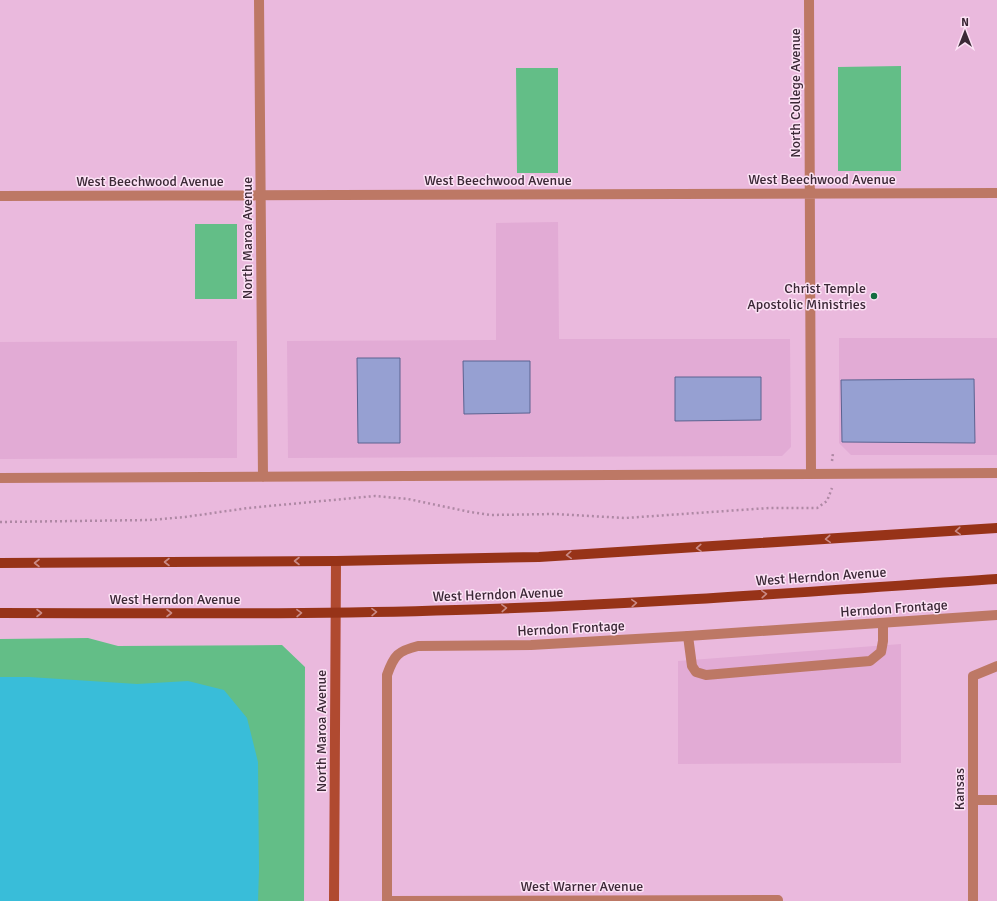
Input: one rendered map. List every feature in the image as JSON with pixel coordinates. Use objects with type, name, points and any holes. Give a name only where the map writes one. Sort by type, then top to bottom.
[{"type":"main road","points":[[0,563],[336,561],[539,557],[997,528]]},
{"type":"main road","name":"North Maroa Avenue","points":[[334,901],[336,561]]},
{"type":"main road","name":"West Herndon Avenue","points":[[0,613],[335,612],[456,610],[622,603],[997,579]]},
{"type":"street","name":"North Maroa Avenue","points":[[259,0],[263,476]]},
{"type":"street","name":"North College Avenue","points":[[809,0],[811,474]]},
{"type":"street","name":"West Beechwood Avenue","points":[[0,196],[997,193]]},
{"type":"street","points":[[0,478],[997,473]]},
{"type":"street","name":"Herndon Frontage","points":[[387,901],[387,675],[396,655],[402,651],[418,646],[531,645],[997,615]]},
{"type":"street","points":[[688,636],[692,666],[696,672],[706,675],[870,661],[881,652],[883,641],[883,623]]},
{"type":"street","name":"Kansas","points":[[973,901],[973,676],[997,666]]},
{"type":"street","points":[[973,800],[997,800]]},
{"type":"street","name":"West Warner Avenue","points":[[387,901],[778,900]]},
{"type":"path","points":[[0,522],[150,520],[185,517],[248,508],[375,496],[408,499],[490,515],[555,514],[625,518],[768,508],[817,508],[827,502],[832,490],[833,453]]},
{"type":"shaded area","points":[[558,222],[559,339],[790,339],[791,447],[782,456],[288,458],[287,341],[496,340],[496,223]]},
{"type":"shaded area","points":[[839,338],[997,338],[997,455],[851,455],[839,443]]},
{"type":"shaded area","points":[[237,341],[237,458],[0,459],[0,342]]},
{"type":"shaded area","points":[[901,644],[901,763],[678,764],[678,661]]},
{"type":"green space","points":[[901,66],[901,171],[838,171],[838,67]]},
{"type":"green space","points":[[516,68],[558,68],[558,173],[517,173]]},
{"type":"green space","points":[[195,224],[237,224],[237,299],[195,299]]},
{"type":"green space","points":[[88,638],[118,646],[282,645],[305,667],[304,901],[0,901],[0,639]]},
{"type":"water","points":[[0,677],[29,677],[137,684],[188,681],[224,690],[247,718],[258,762],[258,901],[0,901]]},
{"type":"building","points":[[357,358],[400,358],[400,443],[358,443]]},
{"type":"building","points":[[463,361],[530,361],[530,413],[464,414]]},
{"type":"building","points":[[675,377],[761,377],[761,420],[675,421]]},
{"type":"building","points":[[974,379],[975,443],[842,442],[841,380]]},
{"type":"place","name":"Christ Temple Apostolic Ministries","points":[[874,296]]}]
